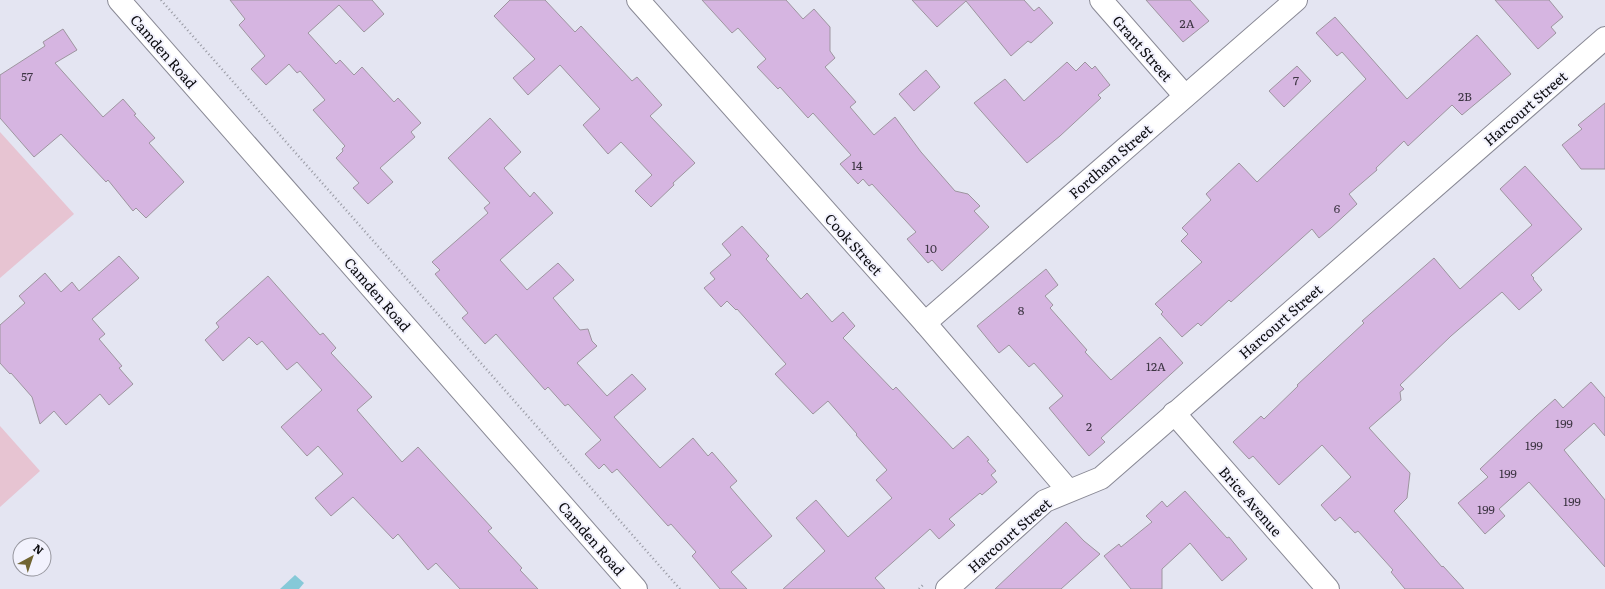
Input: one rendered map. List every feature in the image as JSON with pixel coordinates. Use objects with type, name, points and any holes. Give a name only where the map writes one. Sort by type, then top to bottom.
[{"type":"street","name":"Camden Road","points":[[119,0],[636,589]]},
{"type":"street","name":"Cook Street","points":[[638,0],[925,323],[1068,490]]},
{"type":"street","name":"Grant Street","points":[[1101,0],[1185,96]]},
{"type":"street","name":"Fordham Street","points":[[925,323],[1296,0]]},
{"type":"street","name":"Harcourt Street","points":[[952,588],[1045,501],[1068,490],[1101,478],[1605,38]]},
{"type":"street","name":"Brice Avenue","points":[[1174,413],[1328,589]]},
{"type":"path","points":[[161,0],[680,589]]},
{"type":"shaded area","points":[[0,132],[74,214],[0,278]]},
{"type":"shaded area","points":[[0,426],[40,471],[0,507]]},
{"type":"water","points":[[295,575],[304,583],[299,589],[280,589]]},
{"type":"building","points":[[230,0],[372,0],[384,14],[364,32],[339,5],[308,33],[336,64],[340,60],[354,75],[362,67],[394,102],[398,98],[421,123],[411,132],[415,137],[380,168],[393,182],[368,204],[353,188],[359,183],[336,158],[343,151],[342,149],[345,146],[313,110],[325,100],[300,71],[297,73],[289,64],[266,85],[251,69],[265,56],[239,25],[245,19]]},
{"type":"building","points":[[510,0],[545,0],[575,32],[581,26],[632,81],[637,77],[662,105],[650,116],[695,163],[673,183],[674,185],[651,207],[635,191],[652,175],[621,142],[608,154],[583,125],[600,109],[560,65],[528,95],[513,78],[535,59],[494,16]]},
{"type":"building","points":[[702,0],[786,0],[803,19],[814,9],[830,27],[830,51],[835,58],[825,67],[856,102],[850,107],[874,135],[895,117],[921,152],[955,191],[968,194],[980,206],[974,211],[989,227],[942,271],[932,260],[928,263],[907,239],[916,232],[872,184],[869,186],[863,179],[858,184],[840,164],[851,155],[813,113],[808,118],[780,87],[778,89],[757,67],[766,59],[738,28],[732,33]]},
{"type":"building","points":[[912,0],[1024,0],[1034,11],[1039,7],[1053,23],[1031,43],[1028,41],[1011,56],[966,1],[937,27]]},
{"type":"building","points":[[1146,0],[1190,0],[1209,21],[1183,42]]},
{"type":"building","points":[[1495,0],[1549,0],[1563,17],[1551,27],[1556,33],[1538,49]]},
{"type":"building","points":[[1335,17],[1407,99],[1477,35],[1511,74],[1462,115],[1452,105],[1408,146],[1404,141],[1376,168],[1377,170],[1349,194],[1357,204],[1331,228],[1319,238],[1312,229],[1231,302],[1229,300],[1201,326],[1198,323],[1182,337],[1161,314],[1163,312],[1155,304],[1202,262],[1181,241],[1188,234],[1182,228],[1211,200],[1206,194],[1239,163],[1257,182],[1366,79],[1342,52],[1337,56],[1316,33]]},
{"type":"building","points":[[63,29],[77,50],[55,63],[103,117],[123,99],[136,114],[134,115],[155,138],[149,143],[184,182],[146,218],[136,208],[133,211],[108,180],[106,182],[61,134],[34,157],[0,118],[0,75],[45,46],[43,42]]},
{"type":"building","points":[[1067,62],[1076,71],[1085,62],[1092,69],[1095,66],[1110,85],[1098,95],[1101,98],[1060,136],[1027,163],[974,103],[1005,79],[1024,101]]},
{"type":"building","points":[[1297,66],[1311,81],[1284,107],[1269,91]]},
{"type":"building","points":[[926,70],[940,87],[914,111],[899,94]]},
{"type":"building","points":[[1605,103],[1605,169],[1581,169],[1562,145],[1582,129],[1578,125]]},
{"type":"building","points":[[490,118],[521,152],[504,168],[530,197],[534,192],[553,213],[500,260],[527,290],[558,263],[574,280],[553,298],[580,330],[588,329],[592,341],[597,346],[577,363],[607,396],[632,374],[646,389],[614,417],[660,468],[693,438],[708,456],[712,452],[737,481],[730,487],[772,536],[731,572],[747,589],[720,589],[692,556],[696,552],[671,524],[668,526],[617,469],[612,473],[604,464],[599,469],[585,454],[601,440],[568,404],[565,406],[548,387],[545,390],[496,334],[485,344],[462,318],[468,313],[435,274],[440,270],[432,262],[488,213],[484,208],[490,203],[448,158]]},
{"type":"building","points":[[1525,166],[1582,229],[1531,275],[1542,290],[1519,310],[1502,292],[1451,336],[1400,385],[1404,389],[1400,392],[1401,400],[1369,428],[1410,473],[1407,498],[1394,511],[1442,567],[1443,566],[1464,589],[1405,589],[1391,572],[1393,570],[1358,531],[1355,533],[1340,517],[1335,521],[1321,505],[1351,477],[1322,445],[1279,485],[1253,456],[1249,459],[1233,442],[1261,416],[1264,419],[1298,386],[1297,385],[1364,323],[1362,321],[1434,258],[1460,289],[1532,225],[1500,189]]},
{"type":"building","points":[[742,226],[769,256],[766,259],[801,299],[807,293],[832,322],[843,312],[855,326],[843,338],[893,390],[896,387],[953,449],[968,436],[989,460],[987,461],[996,471],[991,475],[997,482],[982,495],[980,493],[949,519],[955,525],[939,539],[930,529],[875,578],[885,589],[783,589],[825,551],[796,518],[816,500],[848,537],[892,498],[876,480],[887,470],[828,401],[813,414],[775,374],[786,364],[737,309],[736,310],[727,301],[721,307],[704,288],[715,279],[710,273],[731,255],[722,244]]},
{"type":"building","points":[[119,256],[139,278],[92,319],[105,334],[99,339],[122,366],[119,368],[133,384],[109,405],[100,394],[66,425],[54,411],[40,424],[32,397],[0,363],[0,325],[25,303],[19,296],[45,273],[61,292],[72,282],[79,291]]},
{"type":"building","points":[[1046,269],[1058,285],[1045,296],[1053,305],[1050,308],[1087,350],[1085,352],[1111,380],[1160,337],[1183,363],[1101,438],[1105,442],[1089,456],[1049,408],[1063,396],[1034,363],[1029,367],[1009,345],[999,353],[977,326]]},
{"type":"building","points":[[268,276],[320,335],[323,333],[336,348],[331,353],[372,397],[357,410],[402,462],[418,447],[492,528],[488,531],[522,568],[520,570],[538,589],[460,589],[436,563],[428,570],[398,534],[393,539],[353,497],[331,516],[315,498],[343,474],[318,446],[307,456],[281,427],[322,390],[297,362],[287,370],[262,341],[257,345],[249,337],[223,361],[205,340],[219,327],[216,323]]},
{"type":"building","points":[[1591,382],[1605,398],[1605,436],[1594,423],[1564,450],[1605,500],[1605,567],[1529,482],[1499,509],[1505,516],[1485,534],[1458,503],[1488,477],[1480,469],[1536,416],[1555,399],[1563,408]]},
{"type":"building","points":[[1185,491],[1227,538],[1229,537],[1247,559],[1222,581],[1190,543],[1162,569],[1162,589],[1131,589],[1104,556],[1119,544],[1121,547],[1152,522],[1146,516],[1162,501],[1167,507]]},
{"type":"building","points":[[1066,522],[1084,541],[1100,554],[1061,589],[995,589]]}]
